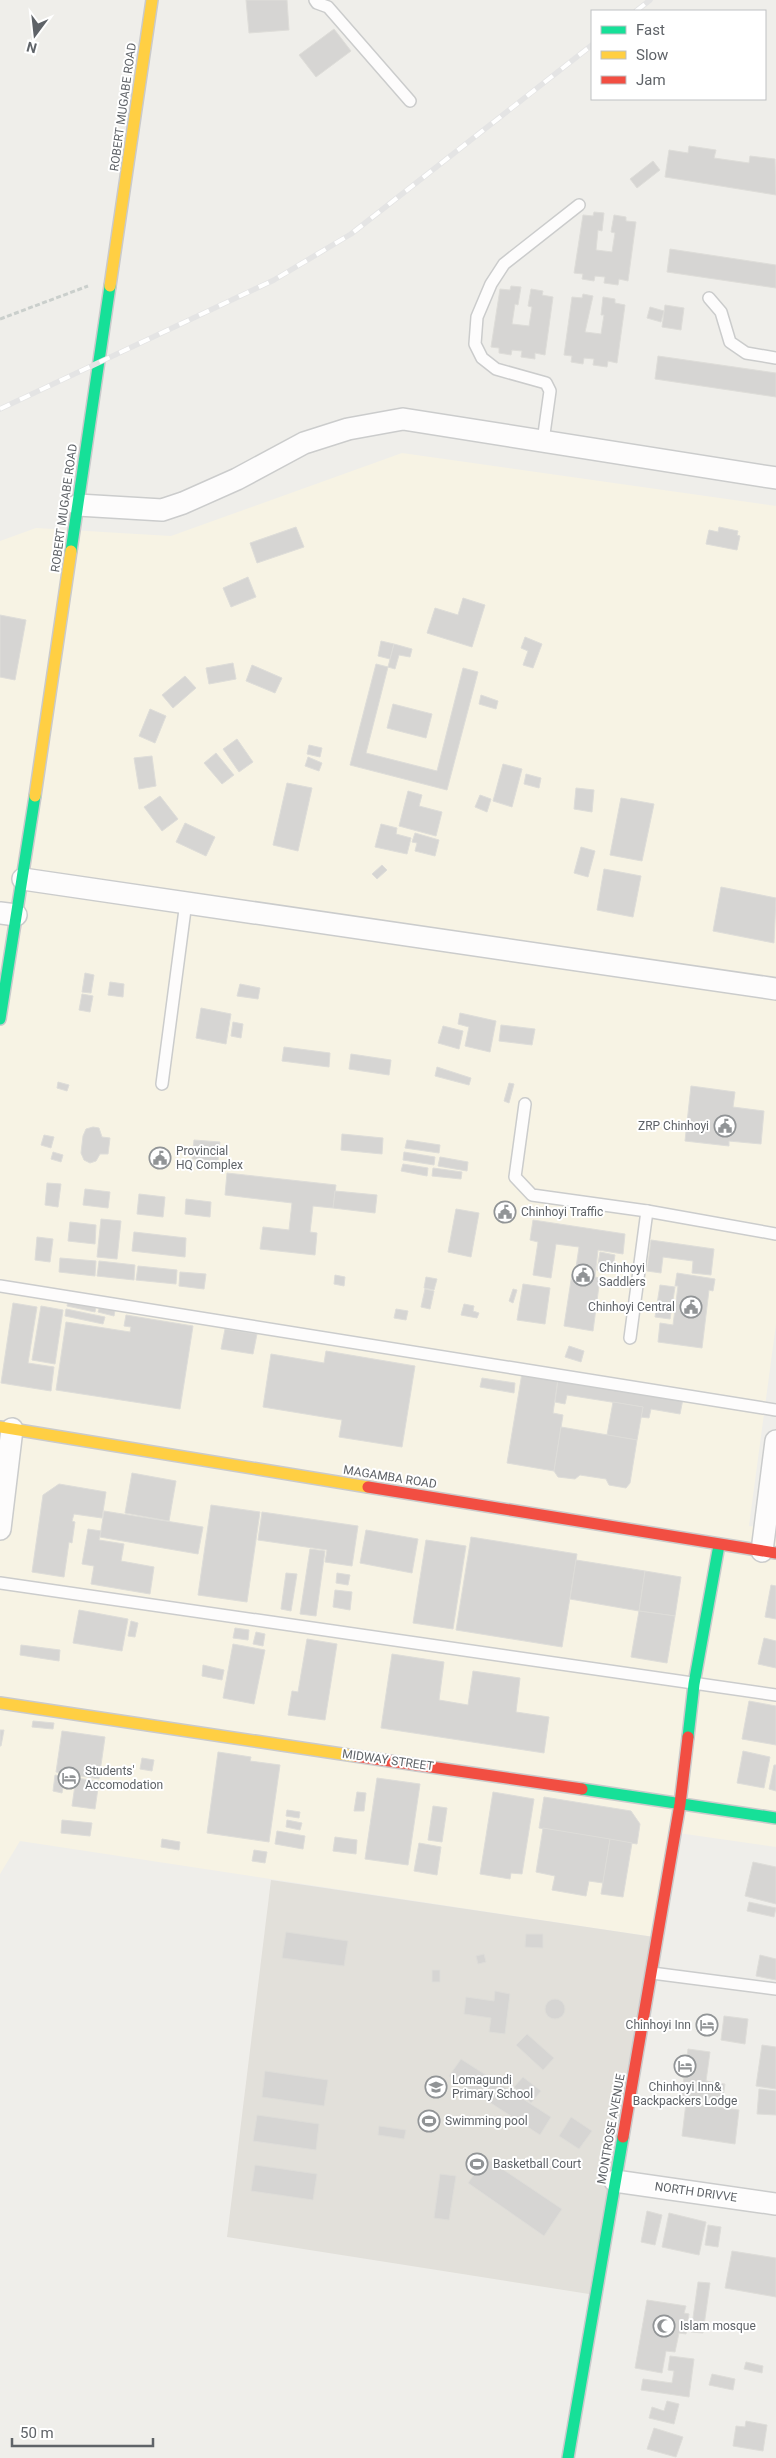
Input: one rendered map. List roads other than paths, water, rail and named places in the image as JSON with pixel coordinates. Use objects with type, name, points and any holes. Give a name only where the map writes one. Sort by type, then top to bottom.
[{"type":"main road","name":"ROBERT MUGABE ROAD","points":[[0,1019],[8,914],[23,879],[152,0]]},
{"type":"main road","name":"MAGAMBA ROAD","points":[[6,1428],[769,1552]]},
{"type":"main road","name":"MONTROSE AVENUE","points":[[568,2458],[680,1804],[694,1684],[718,1545]]},
{"type":"main road","name":"MIDWAY STREET","points":[[0,1703],[776,1818]]},
{"type":"street","points":[[78,506],[162,510],[183,503],[237,479],[304,443],[348,429],[403,419],[776,478]]},
{"type":"street","points":[[23,879],[776,989]]},
{"type":"street","points":[[0,1529],[6,1428]]},
{"type":"street","points":[[769,1552],[776,1441]]},
{"type":"street","name":"NORTH DRIVVE","points":[[615,2181],[776,2204]]},
{"type":"lane","points":[[315,0],[317,3],[328,7],[410,101]]},
{"type":"lane","points":[[543,441],[550,391],[546,383],[496,369],[482,358],[475,344],[477,317],[491,284],[504,264],[579,205]]},
{"type":"lane","points":[[709,298],[721,312],[730,342],[746,353],[776,358]]},
{"type":"lane","points":[[162,1084],[186,902]]},
{"type":"lane","points":[[525,1104],[515,1177],[532,1196],[647,1211],[776,1234]]},
{"type":"lane","points":[[630,1338],[647,1211]]},
{"type":"lane","points":[[0,1286],[776,1410]]},
{"type":"lane","points":[[0,1583],[776,1695]]},
{"type":"lane","points":[[652,1973],[776,1988]]},
{"type":"railway","points":[[637,10],[650,0]]},
{"type":"railway","points":[[0,409],[274,280],[351,234],[591,46]]},
{"type":"place","name":"ZRP Chinhoyi","points":[[725,1126]]},
{"type":"place","name":"Provincial HQ Complex","points":[[160,1158]]},
{"type":"place","name":"Chinhoyi Traffic","points":[[505,1212]]},
{"type":"place","name":"Chinhoyi Saddlers","points":[[583,1275]]},
{"type":"place","name":"Chinhoyi Central","points":[[691,1307]]},
{"type":"place","name":"Students' Accomodation","points":[[69,1778]]},
{"type":"place","name":"Chinhoyi Inn","points":[[707,2025]]},
{"type":"place","name":"Chinhoyi Inn& Backpackers Lodge","points":[[685,2066]]},
{"type":"place","name":"Lomagundi Primary School","points":[[436,2087]]},
{"type":"place","name":"Swimming pool","points":[[429,2121]]},
{"type":"place","name":"Basketball Court","points":[[477,2164]]},
{"type":"place","name":"Islam mosque","points":[[664,2326]]}]
